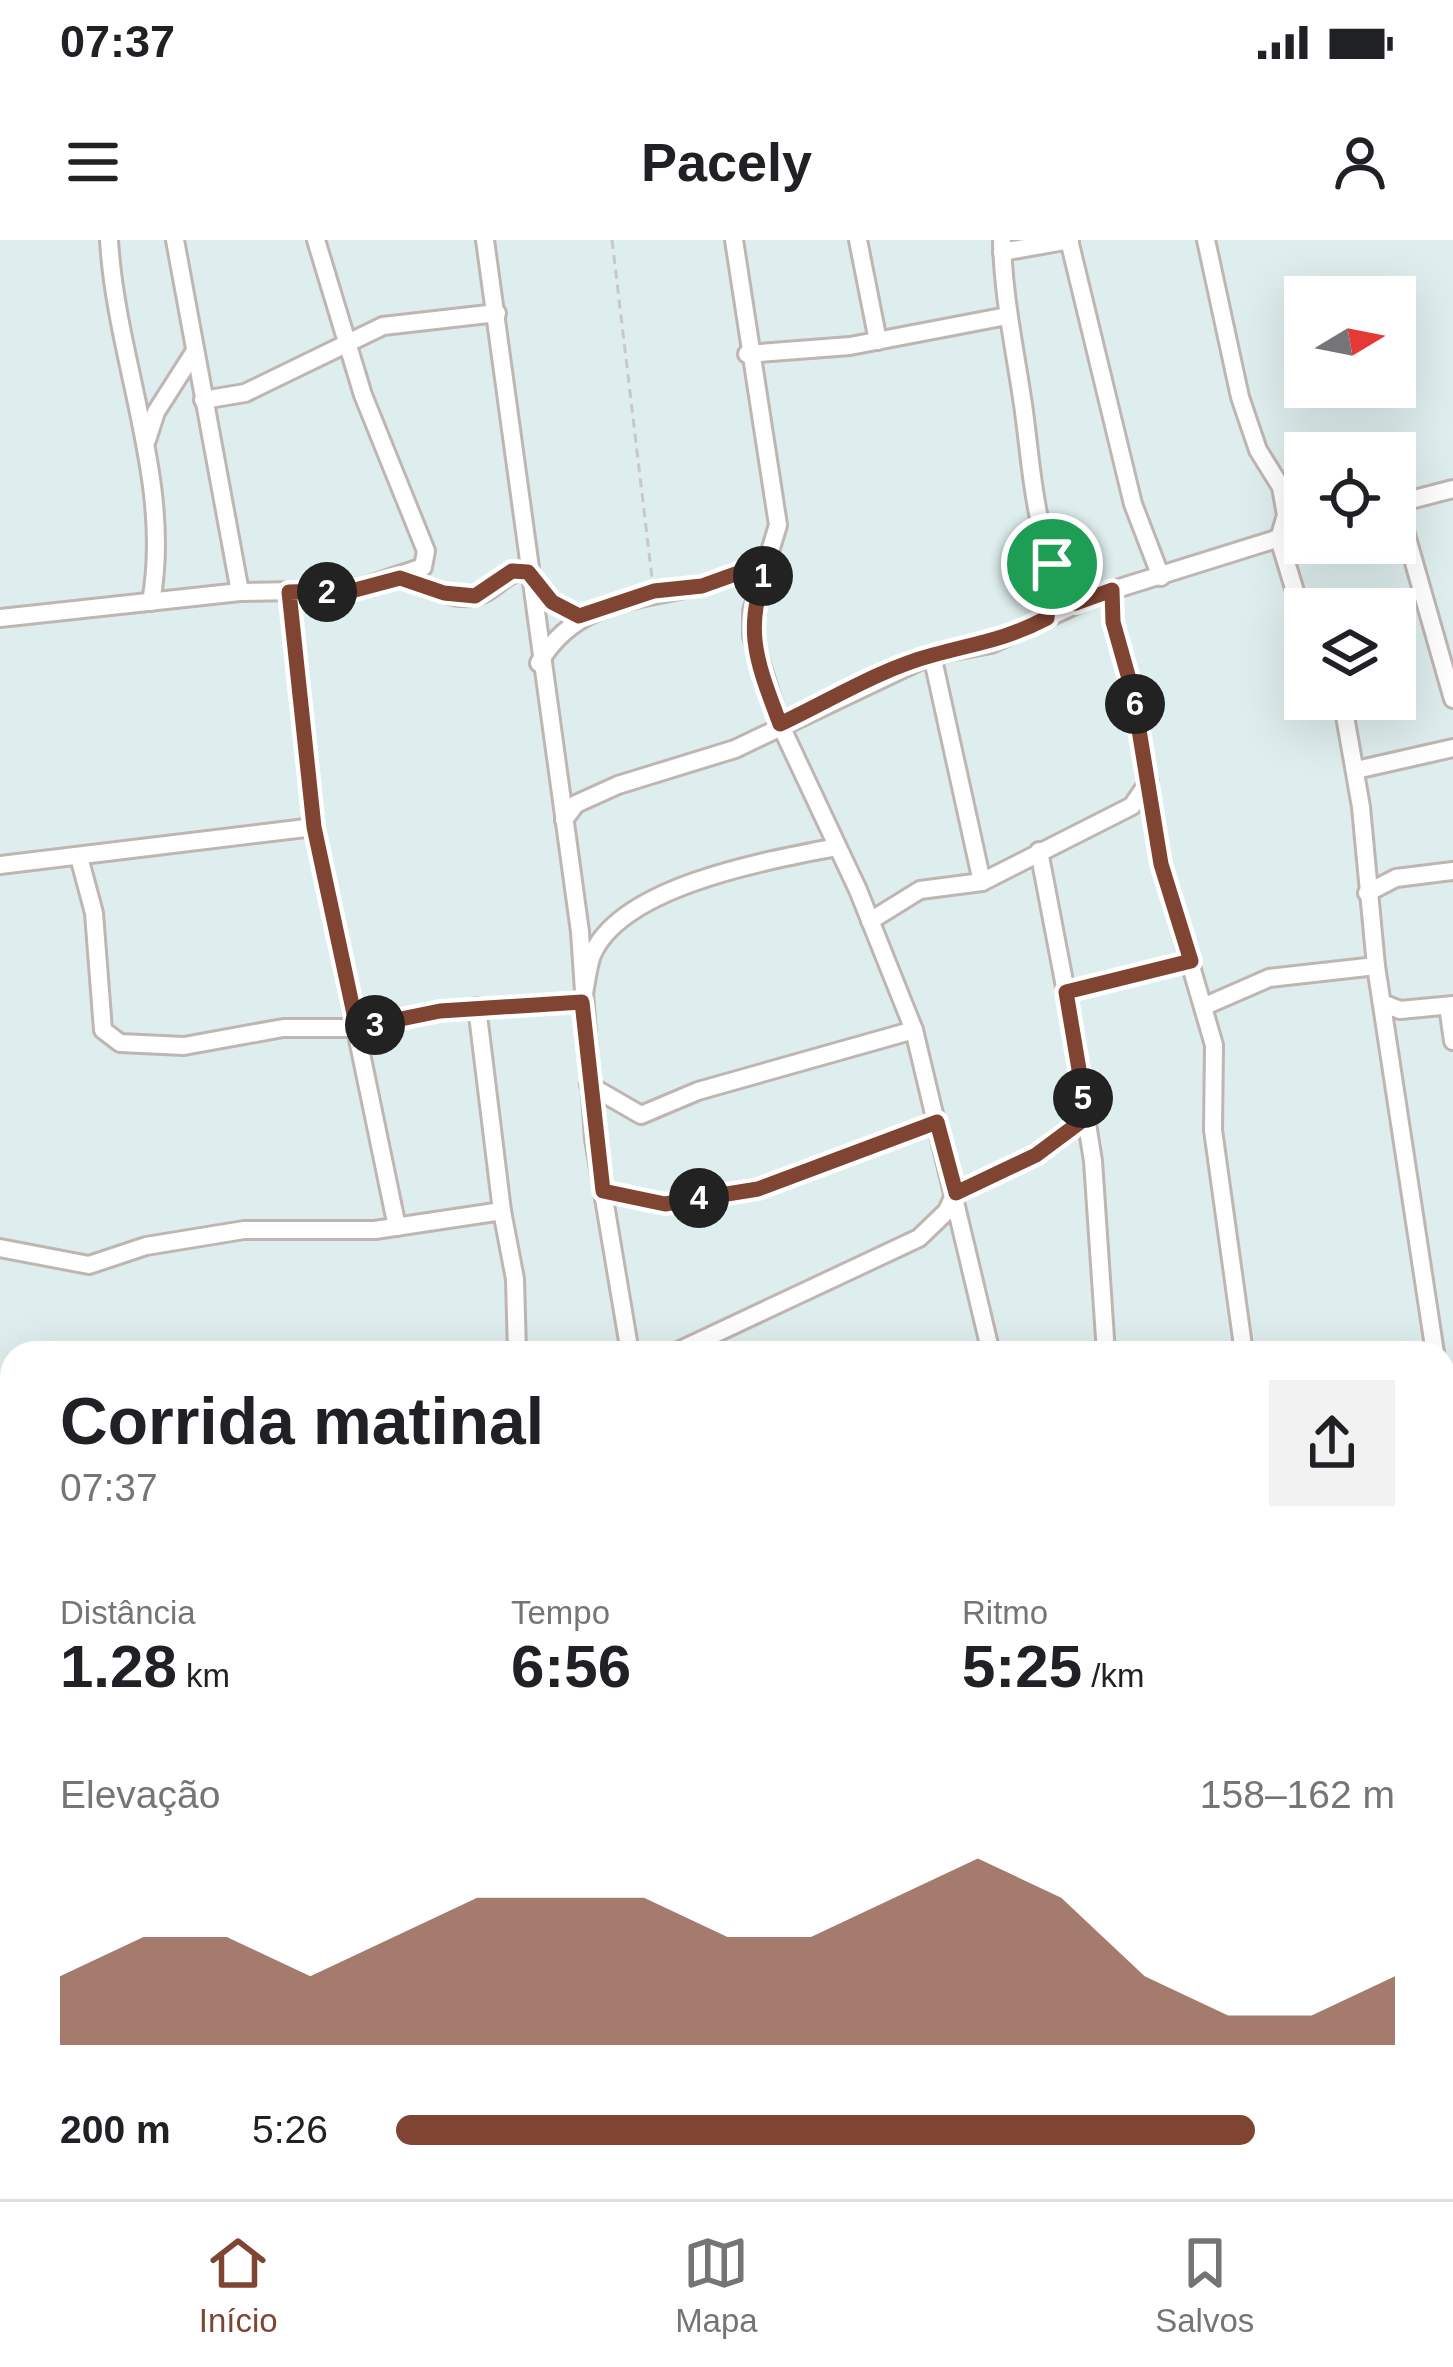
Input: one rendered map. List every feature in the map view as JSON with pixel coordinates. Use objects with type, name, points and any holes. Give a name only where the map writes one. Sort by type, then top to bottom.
[{"type":"street","points":[[109,240],[124,362],[147,447],[156,524],[151,602]]},
{"type":"street","points":[[175,240],[240,592]]},
{"type":"street","points":[[0,618],[240,592],[355,590],[423,567],[426,551],[346,344],[316,240]]},
{"type":"street","points":[[485,240],[539,663],[568,799],[565,820],[580,932],[589,1085],[628,1341]]},
{"type":"street","points":[[734,240],[747,354],[777,510],[777,542],[752,611],[752,636],[780,724],[914,1030],[988,1341]]},
{"type":"street","points":[[858,240],[878,341]]},
{"type":"street","points":[[1076,603],[1052,564],[1037,507],[1007,316],[1002,246],[1070,240],[1133,505],[1161,577]]},
{"type":"street","points":[[1206,240],[1240,397],[1258,450],[1280,487],[1286,515],[1279,539],[1294,588]]},
{"type":"street","points":[[203,400],[245,394],[383,326],[497,313]]},
{"type":"street","points":[[747,354],[878,341],[1007,316]]},
{"type":"street","points":[[147,447],[156,412],[194,354]]},
{"type":"street","points":[[1416,499],[1453,489]]},
{"type":"street","points":[[568,799],[735,749],[932,655],[991,644],[1076,603],[1284,537]]},
{"type":"street","points":[[539,663],[552,641],[579,616],[654,591],[702,586],[769,562]]},
{"type":"street","points":[[1047,618],[1052,564]]},
{"type":"street","points":[[1414,564],[1453,699]]},
{"type":"street","points":[[400,578],[444,593],[475,596],[512,571],[528,572],[552,602],[579,616]]},
{"type":"street","points":[[1112,590],[1113,622],[1149,780],[1161,864],[1214,1045],[1213,1130],[1242,1341]]},
{"type":"street","points":[[289,592],[314,827],[397,1226]]},
{"type":"street","points":[[932,655],[982,882]]},
{"type":"street","points":[[1346,720],[1356,770],[1376,965],[1433,1341]]},
{"type":"street","points":[[1356,770],[1453,748]]},
{"type":"street","points":[[870,921],[920,890],[982,882],[1132,806],[1149,780]]},
{"type":"street","points":[[0,865],[314,827]]},
{"type":"street","points":[[582,1002],[592,955],[632,911],[770,860],[837,847]]},
{"type":"street","points":[[1039,851],[1087,1117],[1105,1341]]},
{"type":"street","points":[[80,857],[94,914],[98,1007],[110,1038],[120,1043],[184,1046],[283,1028],[357,1028],[477,1007],[582,1002]]},
{"type":"street","points":[[1367,892],[1396,878],[1453,871]]},
{"type":"street","points":[[1066,992],[1191,961]]},
{"type":"street","points":[[1205,1006],[1269,979],[1376,965]]},
{"type":"street","points":[[1382,1003],[1400,1010],[1450,1006],[1453,1041]]},
{"type":"street","points":[[477,1007],[515,1279],[518,1341]]},
{"type":"street","points":[[589,1085],[641,1115],[698,1091],[914,1030]]},
{"type":"street","points":[[700,1341],[919,1238],[947,1211],[956,1193],[1036,1155],[1087,1117]]},
{"type":"street","points":[[603,1191],[665,1204],[758,1189],[937,1122]]},
{"type":"street","points":[[0,1248],[89,1265],[146,1246],[244,1230],[397,1226],[502,1211]]},
{"type":"path","points":[[612,240],[654,591]]},
{"type":"route","points":[[769,562],[752,611],[752,636],[780,724],[895,669],[932,655],[991,644],[1047,618],[1052,564],[1060,584],[1076,603],[1112,590],[1113,622],[1133,693],[1161,864],[1191,961],[1066,992],[1087,1117],[1063,1138],[956,1193],[937,1122],[782,1184],[665,1204],[649,1202],[603,1191],[582,1002],[440,1011],[357,1028],[314,827],[289,592],[355,590],[400,578],[444,593],[475,596],[512,571],[528,572],[552,602],[579,616],[654,591],[702,586],[769,562]]}]
